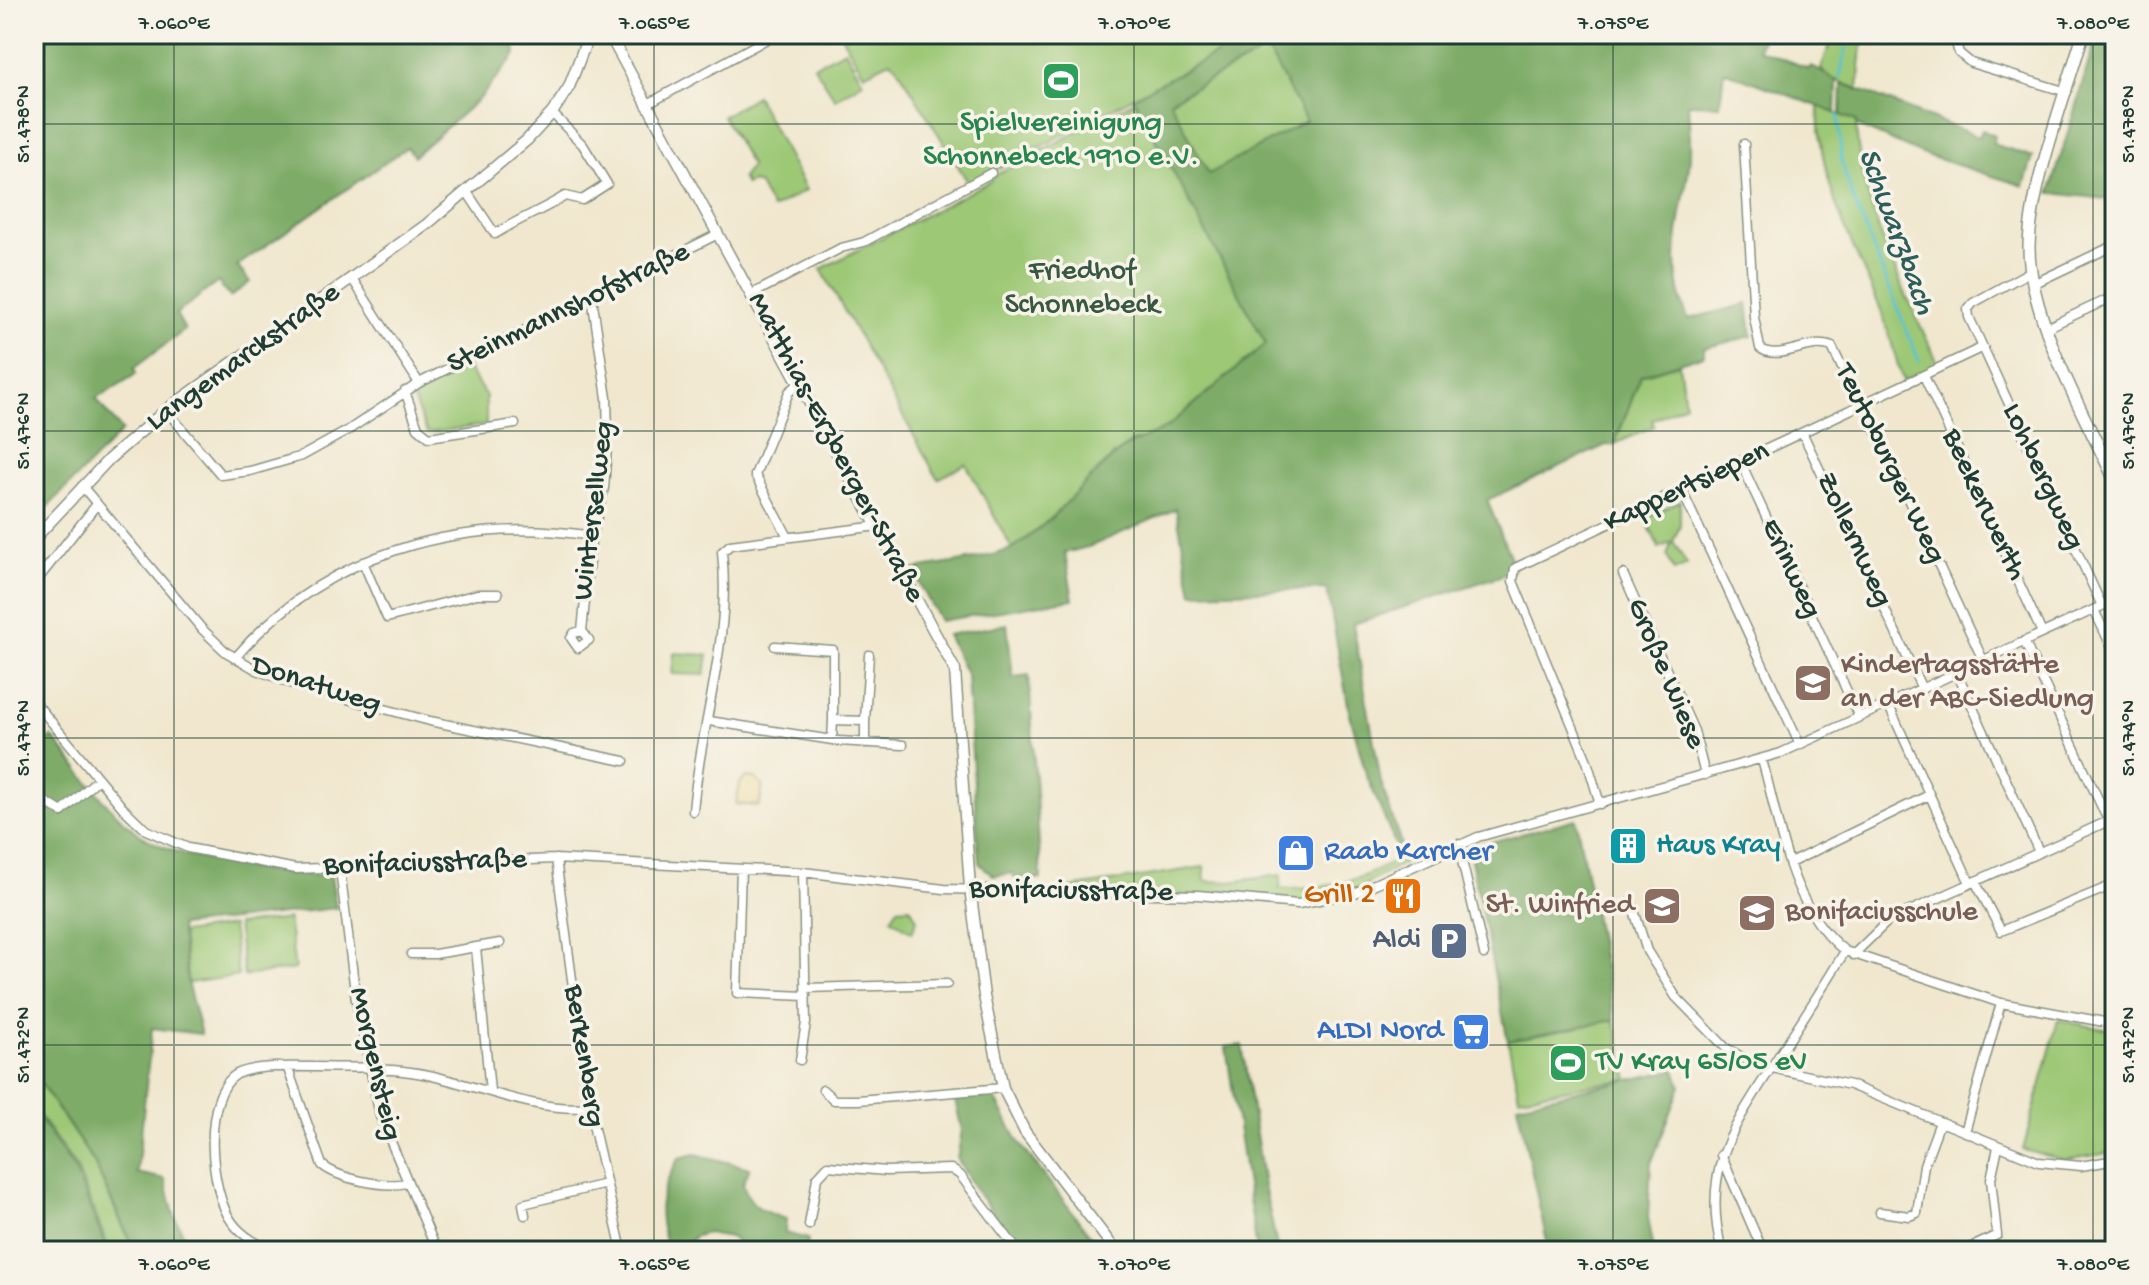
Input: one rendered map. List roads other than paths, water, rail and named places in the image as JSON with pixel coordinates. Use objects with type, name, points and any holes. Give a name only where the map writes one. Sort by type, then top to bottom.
[{"type":"main road","points":[[2083,34],[2031,220],[2032,278],[2046,328],[2110,457],[2115,480]]},
{"type":"street","name":"Matthias-Erzberger-Straße","points":[[609,34],[801,382],[957,677],[970,888],[984,996],[1003,1088],[1025,1132],[1116,1251]]},
{"type":"street","points":[[1953,34],[1959,53],[1971,63],[2067,92]]},
{"type":"street","points":[[646,105],[771,35]]},
{"type":"street","name":"Langemarckstraße","points":[[34,539],[82,486],[166,410],[353,280],[467,192],[552,113],[569,87],[587,36]]},
{"type":"street","points":[[467,192],[495,234],[516,220],[526,221],[565,196],[582,200],[607,184],[583,145],[552,113]]},
{"type":"street","name":"Teutoburger Weg","points":[[1744,144],[1754,317],[1760,348],[1770,353],[1819,344],[1832,347],[1983,660]]},
{"type":"street","points":[[752,294],[841,248],[864,242],[991,173]]},
{"type":"street","name":"Steinmannshofstraße","points":[[166,410],[221,475],[302,456],[347,431],[419,383],[718,234]]},
{"type":"street","points":[[1983,347],[1968,309],[1982,296],[2115,245]]},
{"type":"street","name":"Steinmannshofstraße","points":[[353,280],[419,383]]},
{"type":"street","points":[[2046,328],[2115,296]]},
{"type":"street","name":"Wintersellweg","points":[[582,631],[592,536],[604,488],[608,434],[607,398],[592,297]]},
{"type":"street","name":"Kappertsiepen","points":[[1600,804],[1585,754],[1513,581],[1513,572],[1519,566],[1983,347]]},
{"type":"street","name":"Lohbergweg","points":[[1983,347],[2098,608],[2115,654]]},
{"type":"street","name":"Beekerwerth","points":[[1924,376],[2042,633]]},
{"type":"street","points":[[788,537],[755,475],[789,392],[801,382]]},
{"type":"street","points":[[405,391],[418,428],[429,437],[515,424]]},
{"type":"street","name":"Zollernweg","points":[[1803,434],[1922,689]]},
{"type":"street","name":"Erinweg","points":[[1741,463],[1859,717]]},
{"type":"street","name":"Donatweg","points":[[82,486],[202,629],[235,658],[298,686],[430,721],[624,761]]},
{"type":"street","points":[[1682,491],[1800,745]]},
{"type":"street","points":[[34,584],[97,504]]},
{"type":"street","points":[[693,811],[698,755],[709,721],[725,605],[722,552],[730,545],[878,526]]},
{"type":"street","points":[[235,658],[264,627],[303,596],[363,562],[423,540],[516,528],[592,536]]},
{"type":"street","points":[[363,562],[387,618],[477,594],[498,594]]},
{"type":"street","name":"Große Wiese","points":[[1623,574],[1694,731],[1705,775]]},
{"type":"street","name":"Bonifaciusstraße","points":[[34,701],[98,779],[146,830],[166,841],[296,869],[556,859],[803,872],[970,888],[1198,895],[1278,904],[1320,902],[1364,889],[1458,844],[1762,760],[2115,600]]},
{"type":"street","points":[[2024,641],[2112,819],[2115,835]]},
{"type":"street","points":[[775,646],[833,650],[832,740]]},
{"type":"street","points":[[865,743],[869,655]]},
{"type":"street","points":[[1957,673],[2039,852]]},
{"type":"street","points":[[1888,704],[1929,795],[2001,931],[2113,885]]},
{"type":"street","points":[[833,720],[865,721]]},
{"type":"street","points":[[709,721],[832,740],[903,745]]},
{"type":"street","points":[[1762,760],[1790,863],[1811,916],[1825,935],[1849,953],[2001,1003],[2115,1024]]},
{"type":"street","points":[[34,795],[62,812],[98,779]]},
{"type":"street","points":[[1790,863],[1929,795]]},
{"type":"street","points":[[1722,1251],[1715,1197],[1721,1155],[1731,1129],[1849,953],[1888,921],[2112,819]]},
{"type":"street","points":[[1458,844],[1484,954]]},
{"type":"street","name":"Berkenberg","points":[[556,859],[589,1107],[622,1251]]},
{"type":"street","name":"Morgensteig","points":[[340,869],[356,1000],[380,1116],[437,1251]]},
{"type":"street","points":[[741,869],[737,993],[947,984]]},
{"type":"street","points":[[800,1060],[806,1033],[803,872]]},
{"type":"street","points":[[1631,901],[1647,951],[1676,997],[1726,1048],[1770,1069],[1850,1085],[1998,1147],[2053,1165],[2081,1166],[2115,1160]]},
{"type":"street","points":[[411,954],[500,943]]},
{"type":"street","points":[[476,948],[490,1091]]},
{"type":"street","points":[[1965,1132],[2001,1003]]},
{"type":"street","points":[[278,1251],[241,1233],[228,1216],[216,1171],[214,1123],[218,1097],[231,1078],[251,1069],[422,1072],[553,1108],[589,1107]]},
{"type":"street","points":[[288,1069],[322,1165],[332,1171],[388,1185],[406,1183]]},
{"type":"street","points":[[823,1090],[834,1100],[858,1100],[1003,1088]]},
{"type":"street","points":[[1880,1212],[1909,1216],[1917,1213],[1924,1165],[1940,1122]]},
{"type":"street","points":[[1964,1251],[1997,1235],[1991,1179],[1998,1147]]},
{"type":"street","points":[[1721,1155],[1763,1251]]},
{"type":"street","points":[[809,1225],[817,1178],[828,1166],[886,1171],[945,1168],[960,1175],[1018,1251]]},
{"type":"street","points":[[525,1215],[523,1204],[606,1184]]},
{"type":"waterway","name":"Schwarzbach","points":[[1840,77],[1849,34]]},
{"type":"waterway","name":"Schwarzbach","points":[[1838,115],[1842,164],[1853,198],[1919,361]]},
{"type":"place","name":"Spielvereinigung Schonnebeck 1910 e.V.","points":[[1061,81]]},
{"type":"place","name":"Kindertagsstätte an der ABC-Siedlung","points":[[1813,683]]},
{"type":"place","name":"Haus Kray","points":[[1628,846]]},
{"type":"place","name":"Raab Karcher","points":[[1296,853]]},
{"type":"place","name":"Grill 2","points":[[1403,896]]},
{"type":"place","name":"St. Winfried","points":[[1662,906]]},
{"type":"place","name":"Bonifaciusschule","points":[[1757,913]]},
{"type":"place","name":"Aldi","points":[[1449,941]]},
{"type":"place","name":"ALDI Nord","points":[[1471,1032]]},
{"type":"place","name":"TV Kray 65/05 eV","points":[[1568,1063]]},
{"type":"park label","name":"Friedhof Schonnebeck","points":[[1082,289]]}]
